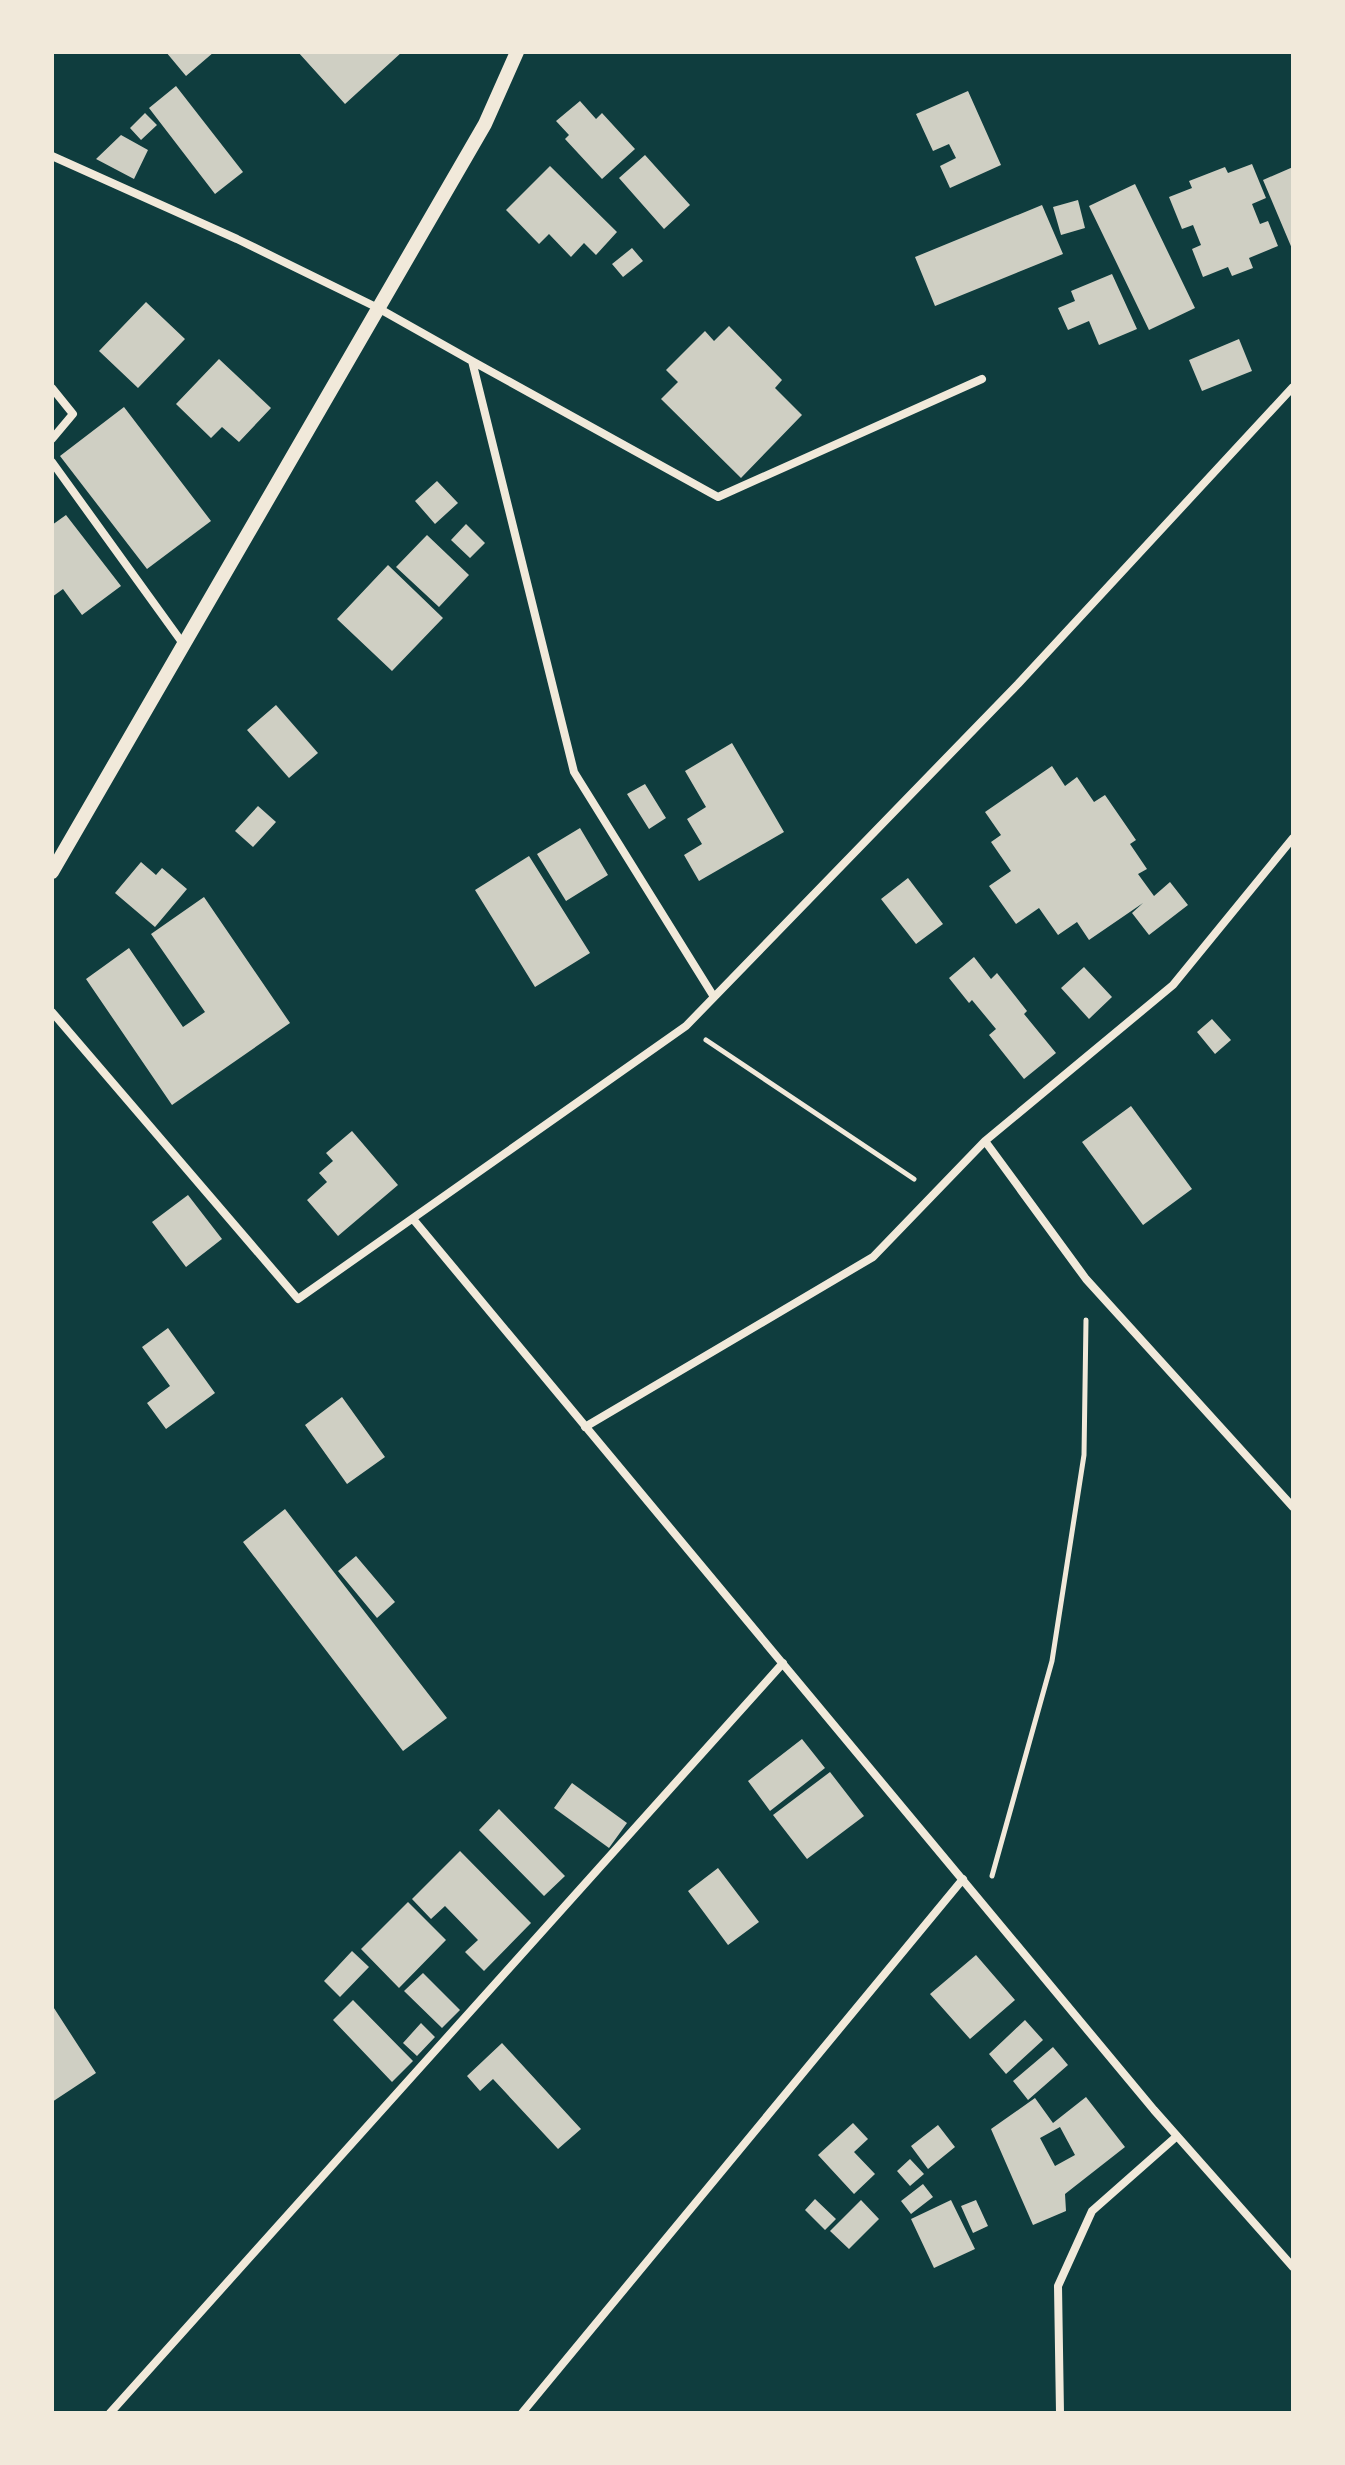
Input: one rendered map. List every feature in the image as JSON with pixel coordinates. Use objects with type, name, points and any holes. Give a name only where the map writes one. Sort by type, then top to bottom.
[{"type":"street","points":[[52,872],[485,124],[517,52]]},
{"type":"street","points":[[52,156],[237,239],[378,308],[718,497],[982,379]]},
{"type":"street","points":[[472,361],[574,772],[714,997]]},
{"type":"street","points":[[52,1012],[298,1299],[686,1026],[1018,684],[1293,387]]},
{"type":"street","points":[[52,388],[73,414],[52,439]]},
{"type":"street","points":[[52,462],[184,645]]},
{"type":"street","points":[[585,1427],[873,1257],[985,1141],[1173,985],[1293,838]]},
{"type":"street","points":[[985,1141],[1086,1279],[1293,1507]]},
{"type":"street","points":[[413,1219],[1177,2136],[1293,2267]]},
{"type":"street","points":[[110,2413],[783,1663]]},
{"type":"street","points":[[522,2413],[963,1879]]},
{"type":"street","points":[[1060,2413],[1058,2286],[1092,2211],[1177,2136]]},
{"type":"path","points":[[686,1026],[935,1193]]},
{"type":"path","points":[[985,1904],[1052,1661],[1084,1455],[1086,1279]]},
{"type":"building","points":[[166,52],[214,52],[186,76]]},
{"type":"building","points":[[298,52],[402,52],[345,104]]},
{"type":"building","points":[[176,86],[243,172],[215,194],[149,108]]},
{"type":"building","points":[[968,91],[1001,165],[950,188],[940,166],[956,158],[949,144],[933,151],[916,114]]},
{"type":"building","points":[[580,101],[596,119],[602,113],[635,149],[602,179],[565,139],[569,135],[556,121]]},
{"type":"building","points":[[145,113],[157,125],[141,140],[130,128]]},
{"type":"building","points":[[121,135],[148,150],[134,179],[96,159]]},
{"type":"building","points":[[645,155],[690,205],[664,229],[619,178]]},
{"type":"building","points":[[1252,164],[1266,198],[1252,204],[1260,224],[1268,221],[1278,246],[1249,258],[1253,268],[1232,276],[1228,267],[1203,277],[1192,249],[1201,245],[1193,225],[1182,229],[1169,197],[1192,188],[1189,181],[1225,167],[1228,173]]},
{"type":"building","points":[[550,166],[617,232],[596,255],[584,243],[571,257],[549,234],[539,244],[506,210]]},
{"type":"building","points":[[1293,167],[1293,251],[1263,180]]},
{"type":"building","points":[[1135,184],[1195,308],[1149,330],[1089,206]]},
{"type":"building","points":[[1078,200],[1085,228],[1061,235],[1053,207]]},
{"type":"building","points":[[1042,205],[1063,254],[935,306],[915,257]]},
{"type":"building","points":[[632,248],[643,261],[623,277],[612,264]]},
{"type":"building","points":[[1112,274],[1137,329],[1099,345],[1089,321],[1068,330],[1058,308],[1075,301],[1071,291]]},
{"type":"building","points":[[146,302],[185,339],[138,388],[99,351]]},
{"type":"building","points":[[729,326],[782,380],[775,388],[802,415],[741,478],[661,399],[678,382],[666,370],[705,331],[714,341]]},
{"type":"building","points":[[1239,339],[1252,371],[1202,391],[1189,360]]},
{"type":"building","points":[[219,359],[271,408],[239,442],[222,427],[211,438],[176,404]]},
{"type":"building","points":[[124,407],[211,521],[147,569],[60,456]]},
{"type":"building","points":[[437,481],[458,503],[435,524],[415,501]]},
{"type":"building","points":[[66,515],[121,586],[82,615],[63,589],[52,597],[52,525]]},
{"type":"building","points":[[466,524],[485,543],[470,558],[451,540]]},
{"type":"building","points":[[427,535],[469,575],[439,607],[396,567]]},
{"type":"building","points":[[388,565],[443,618],[392,671],[337,619]]},
{"type":"building","points":[[276,705],[318,753],[289,778],[247,730]]},
{"type":"building","points":[[732,743],[784,832],[699,881],[684,855],[702,844],[687,819],[706,807],[685,771]]},
{"type":"building","points":[[1052,766],[1065,786],[1077,777],[1094,802],[1105,795],[1136,840],[1130,844],[1147,869],[1138,874],[1154,896],[1170,882],[1188,905],[1149,935],[1132,913],[1143,903],[1089,940],[1077,922],[1058,935],[1039,908],[1016,924],[989,886],[1011,871],[991,842],[1001,835],[985,812]]},
{"type":"building","points":[[645,784],[666,818],[649,829],[627,794]]},
{"type":"building","points":[[258,806],[276,822],[253,847],[235,831]]},
{"type":"building","points":[[580,828],[608,875],[566,901],[537,854]]},
{"type":"building","points":[[529,856],[590,953],[535,987],[475,890]]},
{"type":"building","points":[[141,862],[156,875],[162,868],[187,889],[155,927],[115,893]]},
{"type":"building","points":[[908,878],[943,924],[916,944],[881,899]]},
{"type":"building","points":[[204,897],[290,1023],[172,1105],[86,979],[129,948],[183,1027],[205,1012],[151,934]]},
{"type":"building","points":[[974,957],[991,979],[997,973],[1027,1011],[1024,1014],[1056,1053],[1024,1079],[989,1035],[996,1029],[949,978]]},
{"type":"building","points":[[1084,967],[1112,997],[1089,1019],[1061,988]]},
{"type":"building","points":[[1212,1019],[1231,1040],[1215,1054],[1197,1032]]},
{"type":"building","points":[[1131,1106],[1192,1189],[1143,1225],[1082,1142]]},
{"type":"building","points":[[352,1131],[398,1185],[338,1236],[307,1200],[327,1182],[319,1173],[333,1161],[326,1153]]},
{"type":"building","points":[[188,1195],[222,1239],[186,1267],[152,1222]]},
{"type":"building","points":[[168,1328],[215,1393],[166,1429],[147,1403],[170,1386],[142,1347]]},
{"type":"building","points":[[342,1397],[385,1457],[347,1484],[305,1425]]},
{"type":"building","points":[[285,1509],[447,1718],[403,1751],[243,1542]]},
{"type":"building","points":[[356,1556],[395,1602],[377,1618],[338,1571]]},
{"type":"building","points":[[802,1739],[825,1768],[770,1811],[748,1781]]},
{"type":"building","points":[[830,1772],[864,1816],[807,1859],[773,1815]]},
{"type":"building","points":[[572,1783],[627,1823],[609,1848],[554,1808]]},
{"type":"building","points":[[499,1809],[565,1876],[544,1896],[479,1830]]},
{"type":"building","points":[[460,1851],[531,1923],[484,1971],[465,1952],[478,1940],[445,1906],[431,1919],[412,1899]]},
{"type":"building","points":[[718,1868],[759,1922],[728,1945],[688,1891]]},
{"type":"building","points":[[408,1902],[446,1940],[399,1988],[361,1949]]},
{"type":"building","points":[[352,1951],[369,1967],[340,1997],[324,1981]]},
{"type":"building","points":[[976,1955],[1015,2000],[970,2039],[930,1994]]},
{"type":"building","points":[[423,1973],[460,2010],[442,2028],[404,1991]]},
{"type":"building","points":[[353,2000],[413,2061],[392,2082],[333,2020]]},
{"type":"building","points":[[52,2005],[96,2073],[52,2102]]},
{"type":"building","points":[[1025,2020],[1043,2040],[1006,2074],[989,2054]]},
{"type":"building","points":[[421,2023],[435,2037],[417,2056],[403,2043]]},
{"type":"building","points":[[502,2043],[581,2129],[558,2149],[493,2079],[480,2091],[467,2076]]},
{"type":"building","points":[[1053,2047],[1068,2065],[1028,2100],[1013,2081]]},
{"type":"building","points":[[1086,2097],[1125,2147],[1065,2194],[1066,2211],[1033,2225],[991,2129],[1035,2098],[1053,2123]],"holes":[[[1060,2127],[1075,2155],[1055,2166],[1040,2138]]]},
{"type":"building","points":[[853,2123],[868,2139],[854,2152],[875,2174],[854,2194],[818,2155]]},
{"type":"building","points":[[938,2125],[955,2147],[928,2169],[911,2146]]},
{"type":"building","points":[[910,2159],[924,2174],[910,2186],[897,2171]]},
{"type":"building","points":[[923,2184],[933,2197],[911,2214],[901,2201]]},
{"type":"building","points":[[815,2199],[836,2219],[825,2230],[805,2210]]},
{"type":"building","points":[[861,2200],[879,2219],[849,2249],[830,2231]]},
{"type":"building","points":[[951,2200],[975,2249],[934,2268],[911,2219]]},
{"type":"building","points":[[976,2200],[988,2226],[973,2233],[961,2206]]}]
